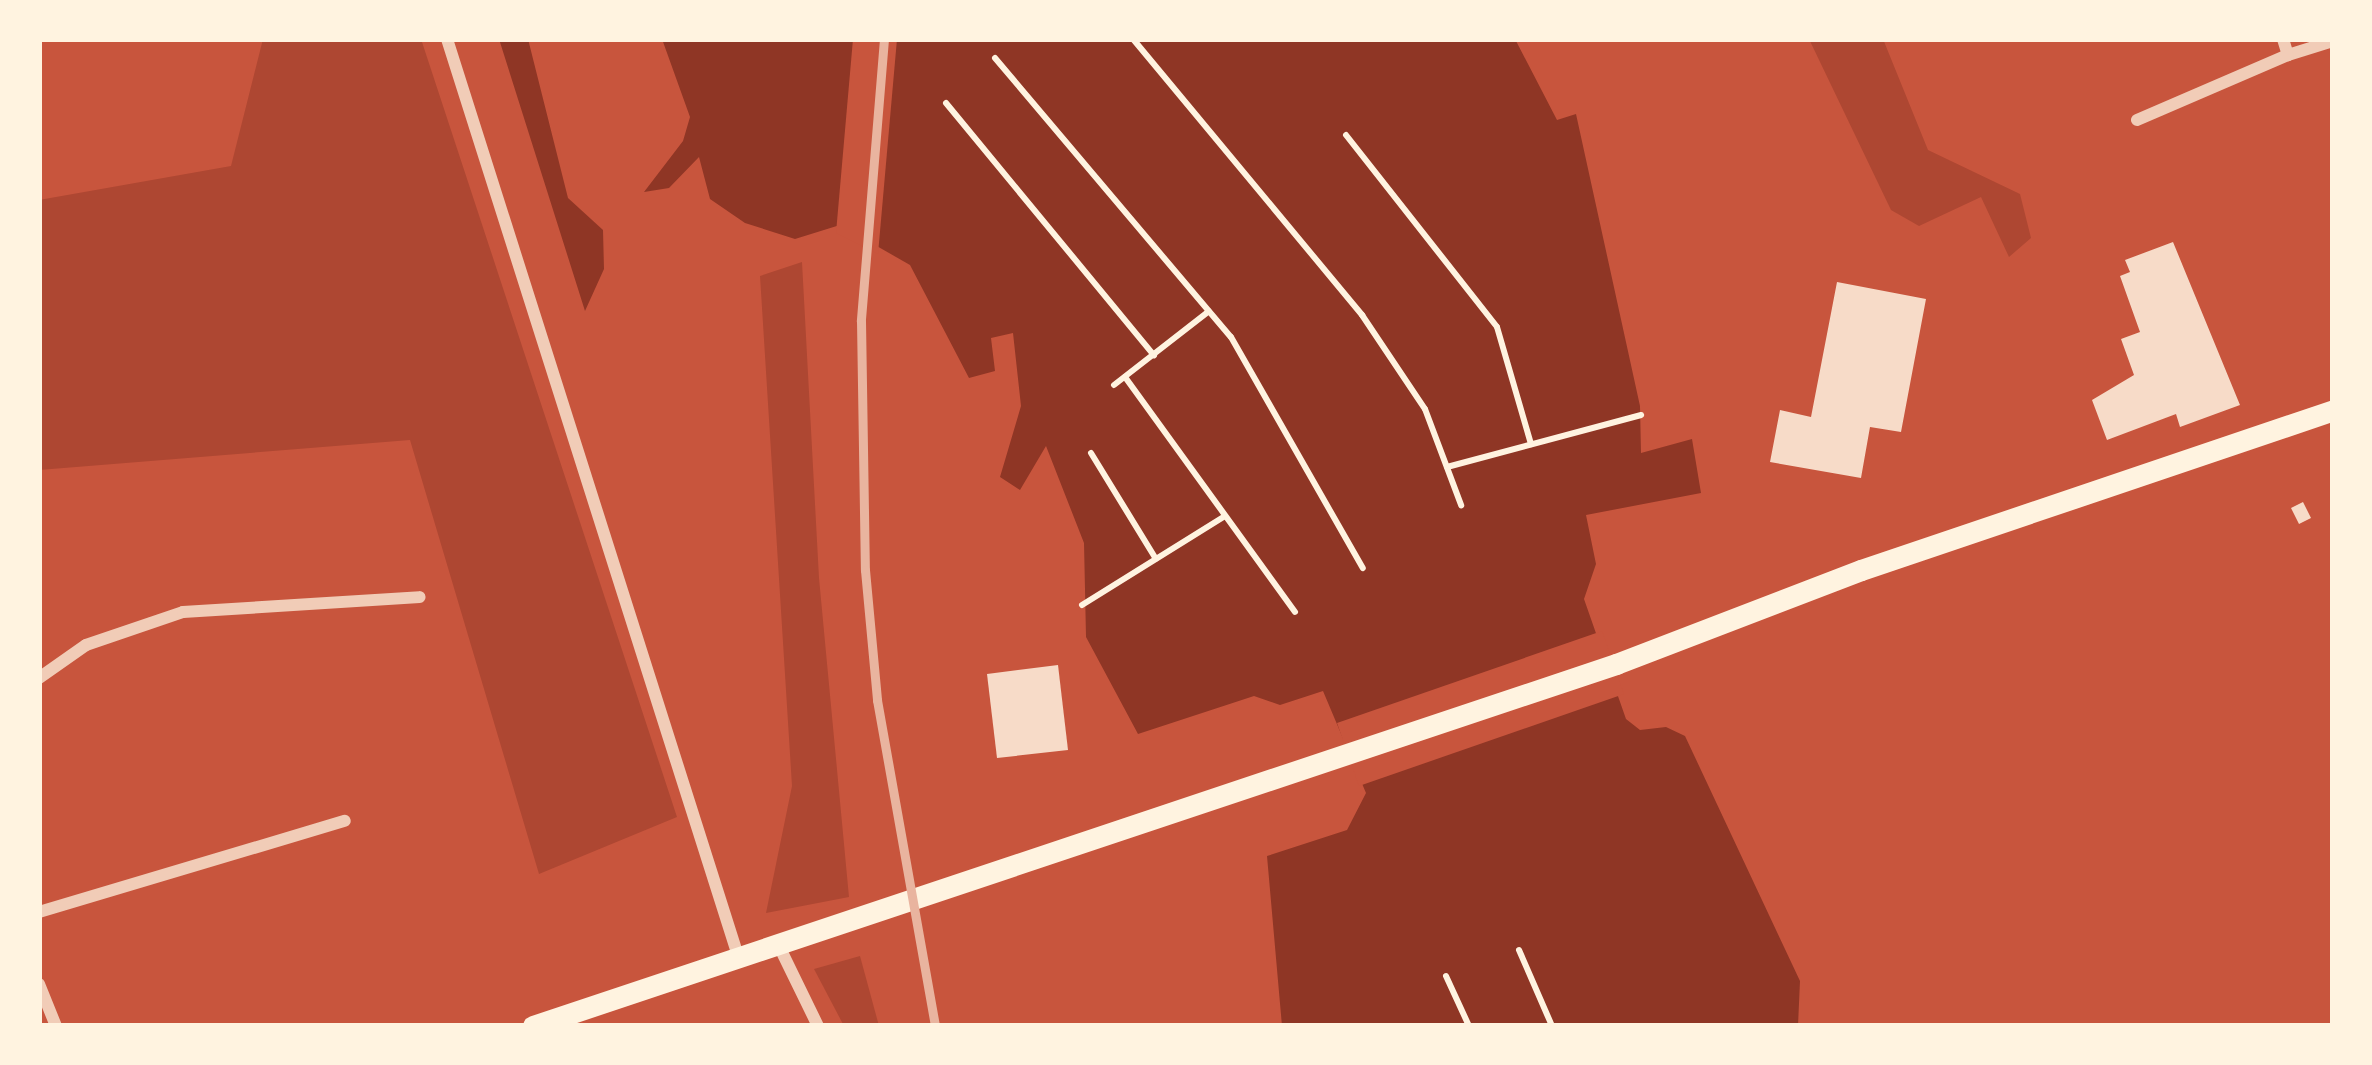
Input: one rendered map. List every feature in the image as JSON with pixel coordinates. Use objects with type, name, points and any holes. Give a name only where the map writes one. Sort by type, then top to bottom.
[{"type":"main road","points":[[533,1026],[1616,664],[1861,570],[2333,410]]},
{"type":"street","points":[[447,39],[738,956]]},
{"type":"street","points":[[2282,39],[2288,55]]},
{"type":"street","points":[[2137,120],[2288,55],[2333,41]]},
{"type":"street","points":[[39,679],[86,645],[183,612],[420,597]]},
{"type":"street","points":[[39,912],[345,821]]},
{"type":"street","points":[[777,943],[818,1026]]},
{"type":"street","points":[[39,984],[56,1026]]},
{"type":"path","points":[[1132,39],[1362,316],[1425,409],[1461,505]]},
{"type":"path","points":[[995,58],[1209,311],[1363,568]]},
{"type":"path","points":[[946,104],[1154,355]]},
{"type":"path","points":[[1346,135],[1497,327],[1531,444]]},
{"type":"path","points":[[1114,385],[1209,311]]},
{"type":"path","points":[[1125,377],[1295,612]]},
{"type":"path","points":[[1447,466],[1641,415]]},
{"type":"path","points":[[1091,453],[1156,559]]},
{"type":"path","points":[[1082,605],[1226,516]]},
{"type":"path","points":[[1519,950],[1552,1026]]},
{"type":"path","points":[[1445,976],[1466,1025]]},
{"type":"shaded area","points":[[263,39],[421,39],[677,817],[539,874],[410,440],[39,470],[39,200],[231,166]]},
{"type":"shaded area","points":[[499,39],[528,39],[568,198],[603,230],[604,269],[585,311]]},
{"type":"shaded area","points":[[662,39],[1515,39],[1557,120],[1576,114],[1640,406],[1641,453],[1692,439],[1701,493],[1586,515],[1596,564],[1584,599],[1626,719],[1640,730],[1666,727],[1685,736],[1800,981],[1798,1026],[1282,1026],[1267,856],[1347,830],[1366,793],[1323,691],[1280,705],[1254,696],[1138,734],[1086,637],[1084,543],[1046,446],[1020,490],[1000,477],[1021,406],[1013,333],[991,338],[995,371],[969,378],[910,265],[840,225],[795,239],[745,223],[710,199],[699,157],[669,188],[644,192],[683,141],[690,117]]},
{"type":"shaded area","points":[[1809,39],[1883,39],[1928,150],[2020,194],[2031,238],[2009,257],[1981,197],[1919,226],[1891,210]]},
{"type":"shaded area","points":[[802,262],[819,578],[849,897],[766,913],[792,786],[760,276]]},
{"type":"shaded area","points":[[860,956],[879,1026],[844,1026],[814,969]]},
{"type":"pier","points":[[853,39],[897,39],[878,254],[836,233]]},
{"type":"pier","points":[[1602,631],[1624,694],[1359,786],[1337,723]]},
{"type":"building","points":[[2173,242],[2240,405],[2180,427],[2176,414],[2107,440],[2092,400],[2134,375],[2121,339],[2140,332],[2120,276],[2130,272],[2125,260]]},
{"type":"building","points":[[1837,282],[1926,299],[1901,432],[1870,427],[1861,478],[1770,462],[1780,410],[1811,417]]},
{"type":"building","points":[[2303,502],[2311,518],[2299,524],[2291,508]]},
{"type":"building","points":[[1058,665],[1068,750],[997,758],[987,674]]},
{"type":"railway","points":[[884,39],[861,321],[865,570],[877,700],[935,1026]]}]
